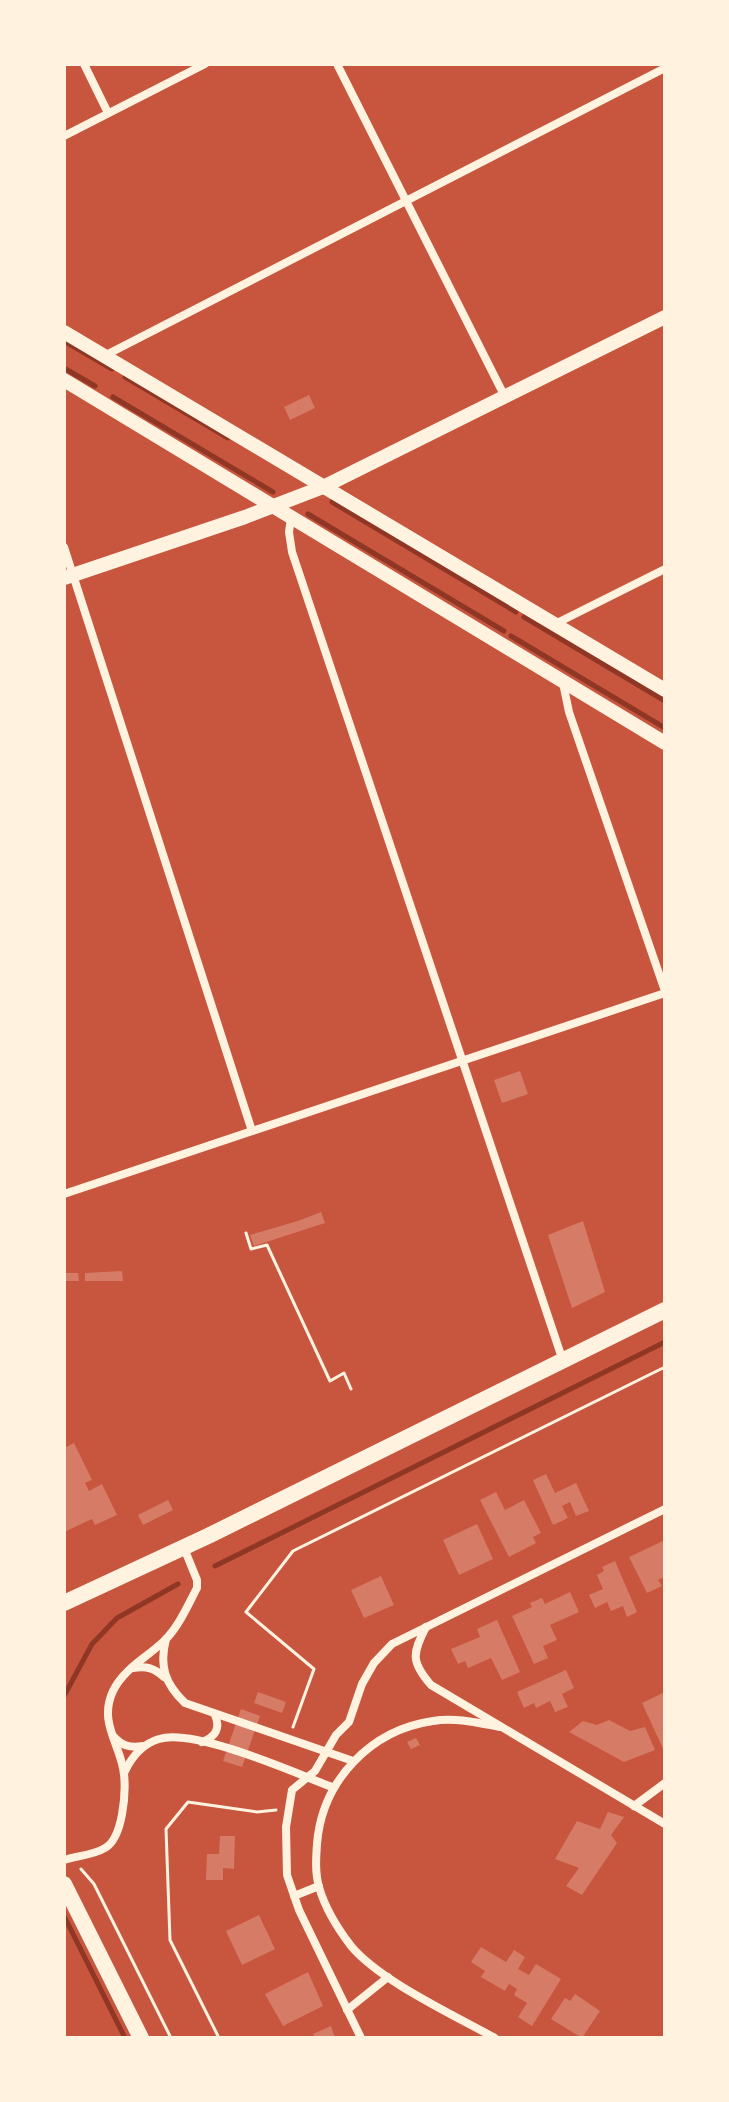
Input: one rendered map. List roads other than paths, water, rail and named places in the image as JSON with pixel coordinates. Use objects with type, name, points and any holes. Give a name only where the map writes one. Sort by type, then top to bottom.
[{"type":"main road","points":[[64,1603],[184,1548],[665,1310]]},
{"type":"main road","points":[[64,1884],[141,2038]]},
{"type":"street","points":[[84,64],[108,113]]},
{"type":"street","points":[[64,136],[205,64]]},
{"type":"street","points":[[337,64],[505,397]]},
{"type":"street","points":[[103,356],[665,68]]},
{"type":"street","points":[[69,576],[323,487],[665,317]]},
{"type":"street","points":[[64,332],[665,690]]},
{"type":"street","points":[[64,380],[665,743]]},
{"type":"street","points":[[291,518],[289,532],[292,552],[563,1361]]},
{"type":"street","points":[[64,547],[69,576],[252,1131]]},
{"type":"street","points":[[554,624],[665,569]]},
{"type":"street","points":[[64,1194],[665,992],[569,712],[563,682]]},
{"type":"street","points":[[361,2038],[287,1875],[285,1854],[292,1790],[315,1771],[349,1722],[362,1684],[374,1663],[392,1644],[665,1509]]},
{"type":"street","points":[[124,1774],[110,1733],[108,1712],[112,1694],[120,1679],[166,1639],[197,1588],[197,1580],[184,1548]]},
{"type":"street","points":[[426,1627],[416,1646],[415,1660],[431,1685],[665,1824]]},
{"type":"street","points":[[166,1639],[162,1664],[165,1677],[172,1691],[185,1703],[353,1761]]},
{"type":"street","points":[[130,1669],[145,1666],[165,1677]]},
{"type":"street","points":[[201,1742],[210,1739],[216,1732],[218,1724],[215,1715]]},
{"type":"street","points":[[495,2038],[388,1977],[368,1964],[353,1948],[340,1930],[319,1886],[318,1833],[322,1810],[332,1787],[353,1761],[388,1736],[435,1720],[500,1727]]},
{"type":"street","points":[[110,1733],[119,1743],[131,1748],[160,1738],[184,1737],[238,1752],[332,1787]]},
{"type":"street","points":[[68,1859],[105,1849],[115,1838],[120,1827],[124,1774],[128,1763],[144,1746]]},
{"type":"street","points":[[634,1806],[665,1783]]},
{"type":"street","points":[[294,1896],[319,1886]]},
{"type":"street","points":[[347,2010],[388,1977]]},
{"type":"waterway","points":[[64,341],[112,369]]},
{"type":"waterway","points":[[64,368],[95,386]]},
{"type":"waterway","points":[[125,377],[228,438]]},
{"type":"waterway","points":[[113,397],[273,492]]},
{"type":"waterway","points":[[332,502],[516,612]]},
{"type":"waterway","points":[[308,514],[504,631]]},
{"type":"waterway","points":[[524,617],[665,701]]},
{"type":"waterway","points":[[511,636],[665,728]]},
{"type":"waterway","points":[[215,1566],[665,1342]]},
{"type":"waterway","points":[[64,1696],[92,1644],[117,1618],[178,1584]]},
{"type":"waterway","points":[[64,1916],[125,2038]]}]
